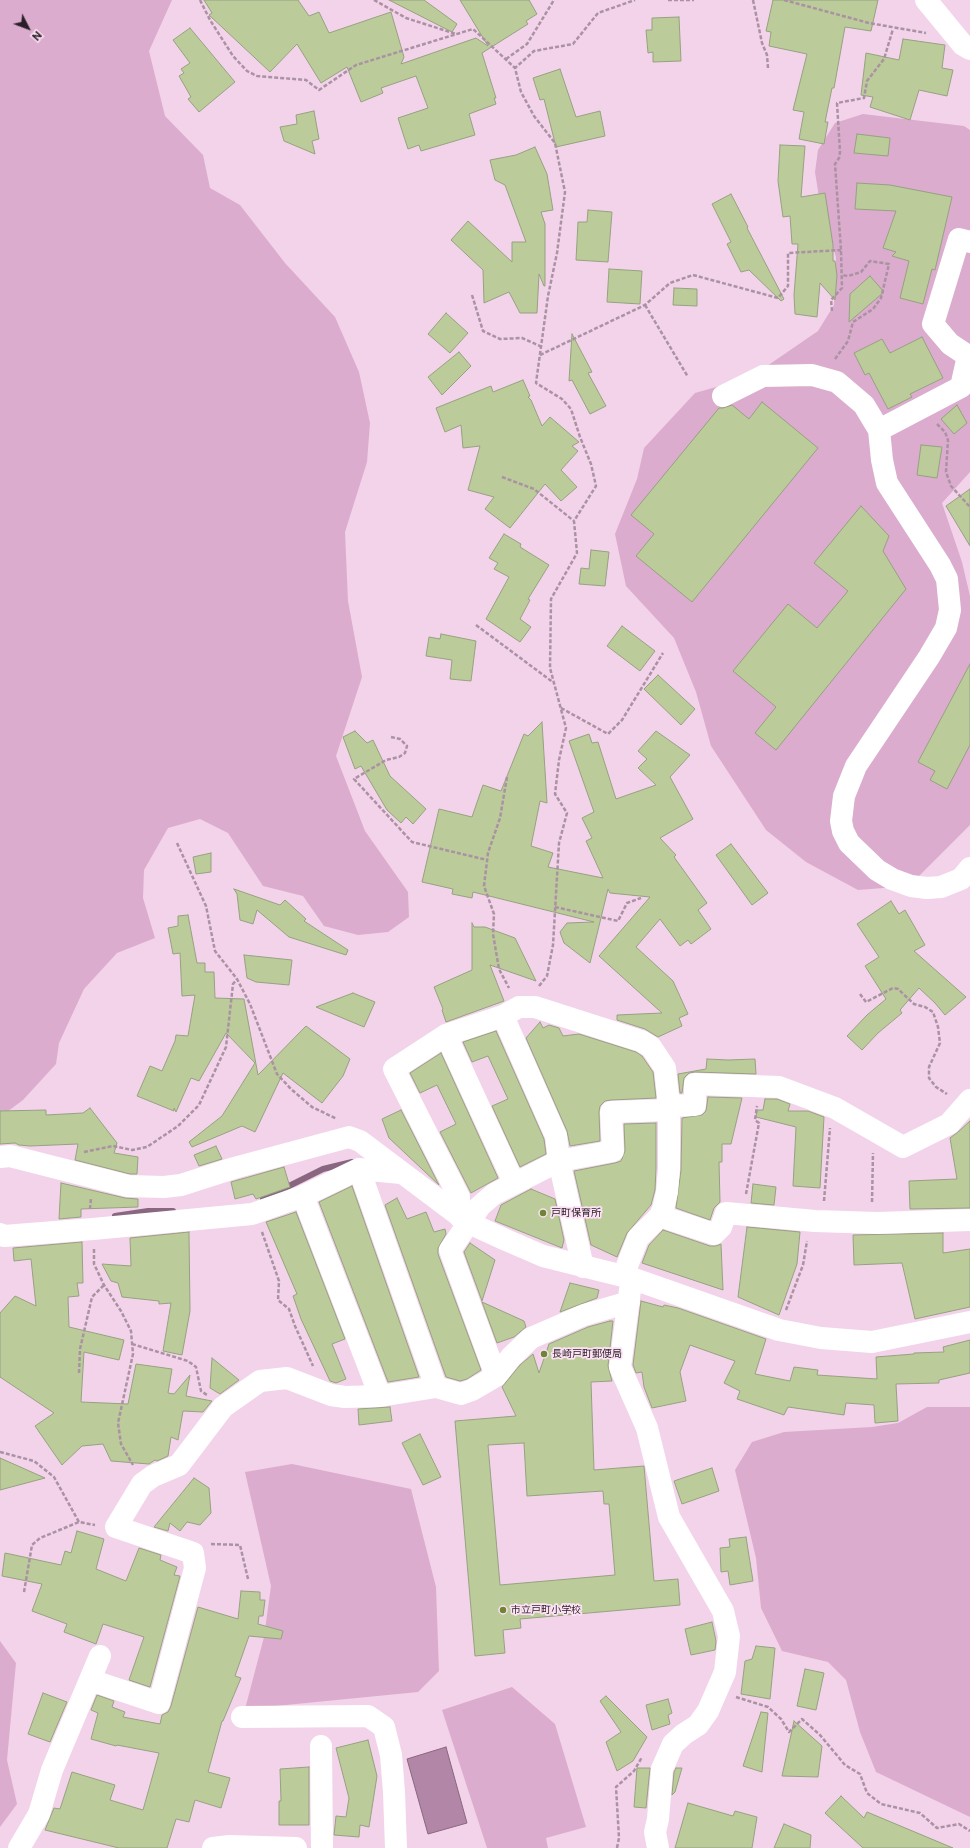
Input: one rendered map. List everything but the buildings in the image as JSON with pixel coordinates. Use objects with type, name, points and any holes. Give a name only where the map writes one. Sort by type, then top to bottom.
[{"type":"street","points":[[926,0],[964,44]]},
{"type":"street","points":[[879,430],[961,387],[969,356],[950,344],[933,324],[959,239],[970,242]]},
{"type":"street","points":[[723,396],[763,376],[812,375],[837,382],[864,405],[879,430],[882,460],[887,484],[940,565],[947,579],[950,610],[946,628],[929,657],[856,766],[844,796],[841,821],[843,831],[849,843],[877,870],[892,879],[911,886],[927,888],[941,887],[967,878]]},
{"type":"street","points":[[464,1220],[459,1196],[394,1068],[446,1035],[515,1010],[536,1007],[641,1041],[651,1047],[666,1068],[669,1108],[669,1168],[667,1192],[660,1216],[638,1238],[627,1277],[628,1302],[620,1367],[647,1428],[669,1517],[723,1611],[729,1636],[725,1672],[708,1711],[698,1725],[684,1734],[674,1744],[662,1769],[658,1819],[655,1832],[658,1848]]},
{"type":"street","points":[[515,1010],[556,1136],[559,1161],[583,1267]]},
{"type":"street","points":[[446,1035],[514,1183]]},
{"type":"street","points":[[496,1376],[450,1250],[464,1220],[494,1194],[559,1161],[613,1151],[611,1112],[695,1105],[695,1084],[779,1087],[831,1106],[880,1132],[903,1147],[949,1124],[966,1104]]},
{"type":"street","points":[[0,1157],[10,1156],[128,1186],[164,1187],[181,1185],[234,1168],[349,1137],[356,1140],[464,1220],[543,1256],[627,1277],[779,1330],[821,1338],[872,1342],[970,1322]]},
{"type":"street","points":[[0,1234],[4,1236],[192,1221],[256,1213],[303,1196],[359,1169],[401,1173]]},
{"type":"street","points":[[359,1169],[436,1387]]},
{"type":"street","points":[[303,1196],[380,1396]]},
{"type":"street","points":[[660,1216],[714,1234],[721,1227],[726,1213],[816,1221],[872,1223],[970,1220]]},
{"type":"street","points":[[90,1680],[159,1703],[195,1568],[193,1553],[116,1527],[142,1484],[147,1480],[179,1465],[223,1407],[260,1381],[275,1378],[287,1378],[331,1395],[345,1397],[380,1396],[436,1387],[461,1394],[472,1390],[496,1376],[511,1357],[531,1338],[584,1314],[628,1302]]},
{"type":"street","points":[[19,1848],[39,1814],[52,1770],[100,1656]]},
{"type":"street","points":[[242,1717],[368,1716],[384,1727],[391,1754],[396,1848]]},
{"type":"street","points":[[321,1746],[322,1848]]},
{"type":"street","points":[[213,1848],[229,1846],[296,1848]]},
{"type":"path","points":[[200,0],[210,20],[233,56],[246,71],[257,76],[306,80],[319,90],[356,65],[473,29],[515,68],[520,92],[534,116],[555,143],[565,192],[558,253],[548,296],[536,383],[562,399],[571,409],[591,464],[596,486],[574,521],[577,553],[551,599],[550,668],[566,728],[559,760],[556,794],[567,813],[559,844],[553,945],[547,976],[515,1010],[499,969],[494,934],[494,914],[484,886],[487,860],[500,818],[507,777]]},
{"type":"path","points":[[374,0],[406,18],[457,34]]},
{"type":"path","points":[[506,59],[528,44],[554,0]]},
{"type":"path","points":[[515,68],[534,51],[573,44],[598,12],[635,0]]},
{"type":"path","points":[[668,0],[694,0]]},
{"type":"path","points":[[753,0],[762,42],[767,55],[768,68]]},
{"type":"path","points":[[784,0],[892,29],[964,44]]},
{"type":"path","points":[[832,311],[831,300],[842,288],[835,164],[839,158],[840,152],[837,103],[864,98],[867,81],[884,59],[892,29]]},
{"type":"path","points":[[540,355],[645,305],[670,283],[693,275],[778,298],[788,286],[788,254],[841,250]]},
{"type":"path","points":[[824,378],[848,341],[853,322],[873,309],[881,298],[889,264],[870,261],[860,272],[848,276],[842,275]]},
{"type":"path","points":[[472,295],[483,330],[500,339],[522,338],[540,346]]},
{"type":"path","points":[[645,305],[688,377]]},
{"type":"path","points":[[934,421],[945,432],[948,440],[946,472],[951,486],[970,507]]},
{"type":"path","points":[[502,477],[534,488],[574,521]]},
{"type":"path","points":[[476,625],[555,683]]},
{"type":"path","points":[[561,708],[608,734],[622,720],[663,653]]},
{"type":"path","points":[[391,737],[400,739],[407,746],[405,752],[399,757],[386,760],[354,779],[412,842],[487,860]]},
{"type":"path","points":[[178,843],[206,906],[215,951],[237,979],[250,1004],[277,1074],[291,1089],[312,1107],[341,1120],[356,1140]]},
{"type":"path","points":[[555,907],[618,921],[627,903],[641,898]]},
{"type":"path","points":[[59,1168],[63,1161],[88,1150],[113,1146],[132,1150],[147,1147],[157,1142],[185,1120],[199,1105],[226,1047],[233,984],[237,979]]},
{"type":"path","points":[[860,994],[866,1002],[893,988],[898,989],[914,1004],[926,1007],[933,1012],[938,1027],[940,1043],[929,1067],[929,1078],[936,1087],[966,1104]]},
{"type":"path","points":[[742,1214],[759,1123],[755,1120],[759,1086]]},
{"type":"path","points":[[779,1330],[803,1265],[816,1221],[829,1147],[831,1106]]},
{"type":"path","points":[[872,1223],[873,1146],[880,1132]]},
{"type":"path","points":[[95,1177],[90,1211],[93,1229],[94,1264],[104,1285],[121,1311],[131,1331],[133,1354],[118,1423],[121,1444],[132,1464],[147,1480]]},
{"type":"path","points":[[256,1213],[279,1281],[278,1300],[289,1309],[295,1326],[319,1377],[331,1395]]},
{"type":"path","points":[[79,1373],[80,1349],[92,1297],[104,1285]]},
{"type":"path","points":[[132,1344],[188,1361],[196,1367],[201,1391],[223,1407]]},
{"type":"path","points":[[0,1452],[34,1461],[54,1478],[79,1522]]},
{"type":"path","points":[[24,1592],[32,1545],[40,1538],[79,1522],[116,1527]]},
{"type":"path","points":[[193,1553],[202,1543],[240,1545],[248,1579]]},
{"type":"path","points":[[718,1691],[768,1707],[781,1718],[789,1732],[802,1719],[820,1735],[845,1765],[860,1774],[867,1793],[881,1804],[920,1813],[937,1828],[959,1824],[970,1832]]},
{"type":"path","points":[[616,1787],[619,1838],[617,1848]]},
{"type":"shaded area","points":[[0,0],[172,0],[149,51],[165,116],[203,155],[210,188],[240,205],[285,263],[335,317],[359,372],[370,423],[367,462],[345,532],[348,601],[362,677],[336,756],[365,831],[408,892],[409,917],[388,932],[358,935],[324,926],[303,896],[263,886],[228,833],[200,819],[168,828],[144,870],[143,898],[155,938],[117,953],[84,989],[59,1043],[56,1064],[23,1100],[0,1117]]},
{"type":"shaded area","points":[[863,114],[964,126],[970,130],[970,472],[942,503],[962,562],[970,596],[970,825],[909,886],[858,890],[806,862],[766,830],[711,746],[696,692],[674,638],[626,586],[615,534],[637,479],[644,448],[695,393],[751,377],[818,331],[834,305],[836,257],[821,210],[815,172],[818,150],[835,123]]},
{"type":"shaded area","points":[[927,1407],[970,1407],[970,1817],[876,1772],[860,1732],[846,1680],[828,1662],[782,1651],[761,1608],[756,1558],[735,1470],[752,1442],[784,1432],[872,1427],[898,1423]]},
{"type":"shaded area","points":[[292,1464],[411,1489],[436,1587],[439,1671],[418,1692],[245,1709],[264,1637],[271,1586],[245,1472]]},
{"type":"shaded area","points":[[0,1641],[16,1663],[7,1760],[17,1804],[0,1827]]},
{"type":"shaded area","points":[[512,1687],[555,1724],[586,1827],[546,1838],[548,1848],[487,1848],[442,1710]]},
{"type":"shaded area","points":[[446,1747],[467,1823],[428,1834],[407,1759]]},
{"type":"waterway","points":[[263,1199],[323,1169],[352,1162]]},
{"type":"waterway","points":[[115,1216],[148,1211],[173,1211]]},
{"type":"place","name":"戸町保育所","points":[[543,1213]]},
{"type":"place","name":"長崎戸町郵便局","points":[[544,1354]]},
{"type":"place","name":"市立戸町小学校","points":[[503,1610]]}]
